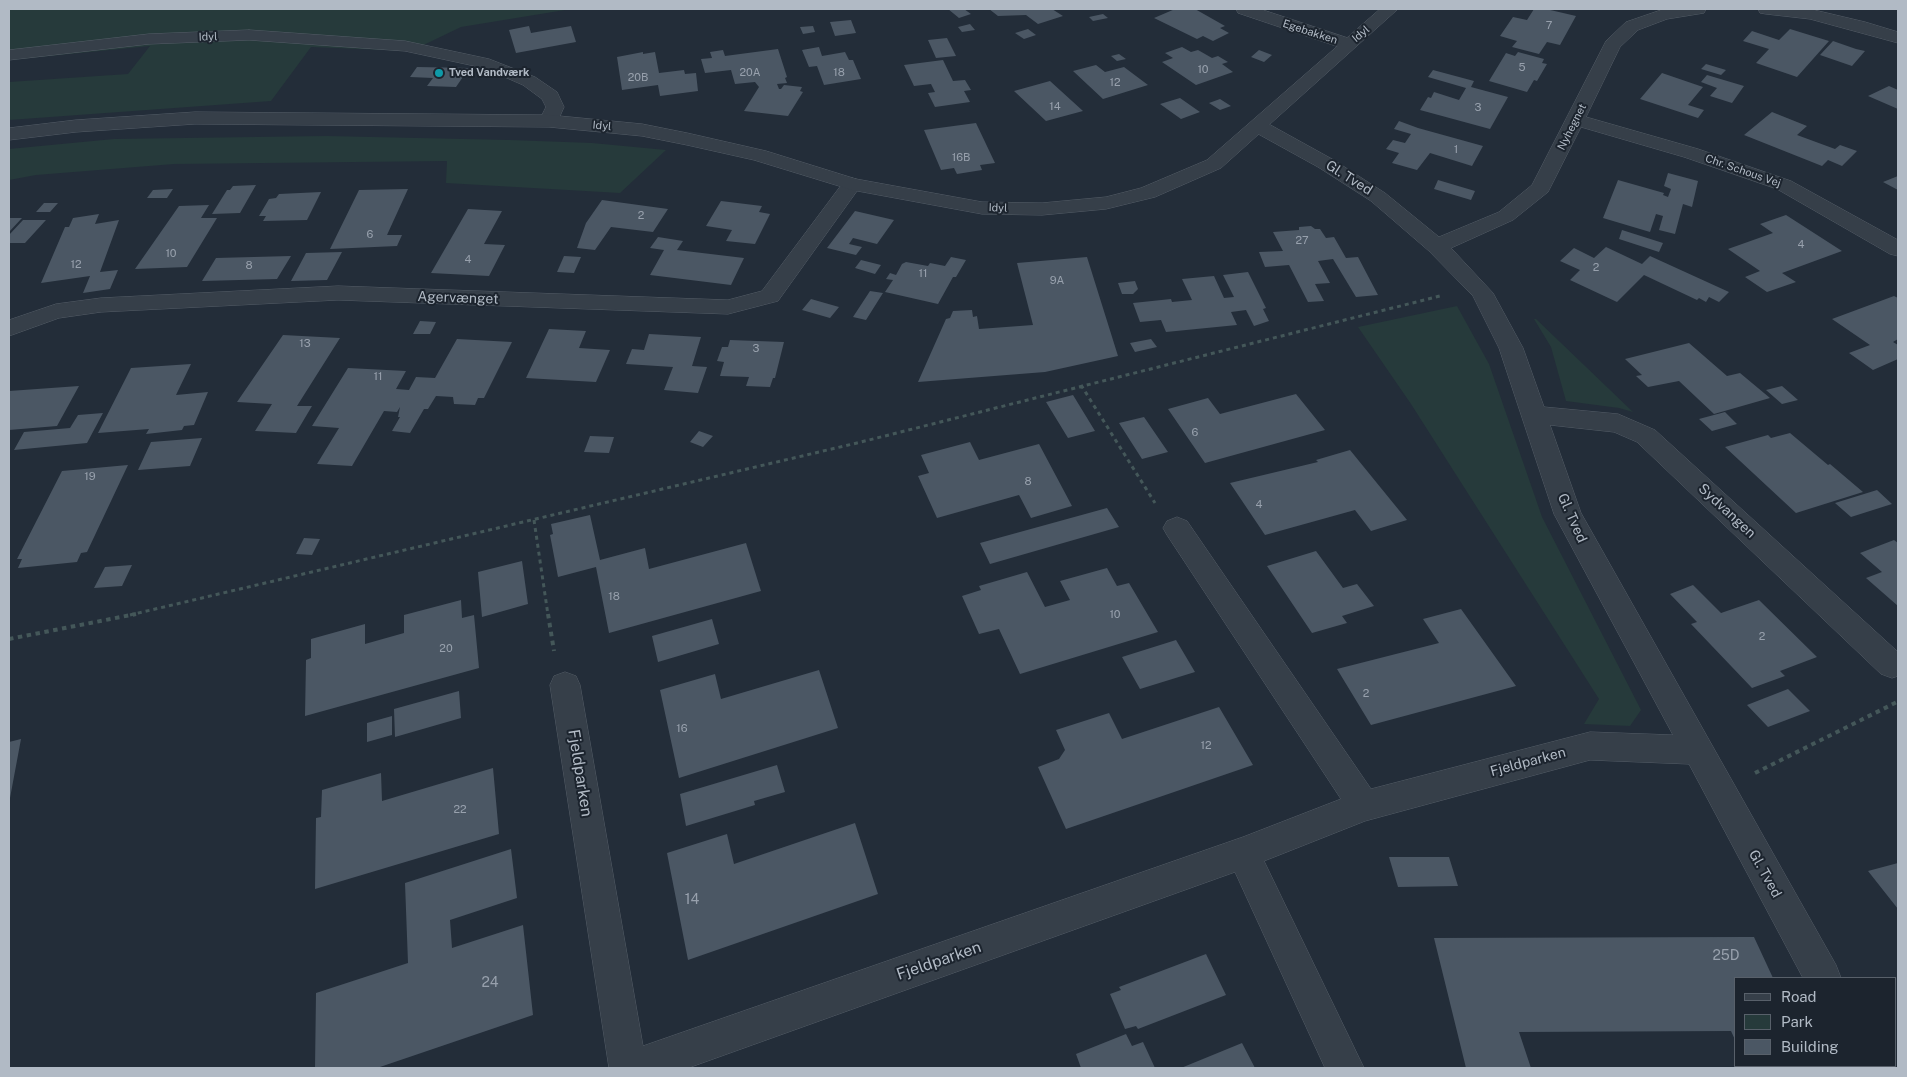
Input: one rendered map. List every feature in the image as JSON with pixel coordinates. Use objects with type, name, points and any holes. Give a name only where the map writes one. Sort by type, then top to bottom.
[{"type":"street","name":"Egebakken","points":[[1244,9],[1348,44]]},
{"type":"street","name":"Idyl","points":[[9,134],[76,126],[195,118],[549,121],[642,130],[687,139],[759,155],[852,184],[936,201],[982,208],[1042,210],[1106,203],[1148,192],[1184,179],[1214,164],[1390,9]]},
{"type":"street","name":"Nyhegnet","points":[[1438,246],[1506,216],[1541,188],[1612,44],[1632,26],[1664,14],[1698,9]]},
{"type":"street","points":[[1766,9],[1810,14],[1865,27],[1898,38]]},
{"type":"street","name":"Idyl","points":[[9,55],[149,39],[249,36],[405,46],[490,64],[529,81],[550,96],[555,107],[549,121]]},
{"type":"street","name":"Chr. Schous Vej","points":[[1576,120],[1691,153],[1784,185],[1898,249]]},
{"type":"street","name":"Gl. Tved","points":[[1258,126],[1325,163],[1378,197],[1438,246],[1482,293],[1511,348],[1568,514],[1719,792],[1822,977]]},
{"type":"street","name":"Agervænget","points":[[9,328],[56,311],[101,305],[338,293],[728,307],[770,296],[852,184]]},
{"type":"street","name":"Sydvangen","points":[[1534,415],[1618,423],[1646,436],[1892,665]]},
{"type":"street","points":[[1179,532],[1364,806]]},
{"type":"street","name":"Fjeldparken","points":[[565,684],[628,1068]]},
{"type":"street","name":"Fjeldparken","points":[[635,1068],[1243,853],[1364,806],[1590,746],[1696,750]]},
{"type":"street","points":[[1243,853],[1345,1068]]},
{"type":"path","points":[[9,639],[179,605],[857,443],[1081,385],[1476,287]]},
{"type":"path","points":[[1081,385],[1157,506],[1179,532]]},
{"type":"path","points":[[534,520],[558,676],[565,684]]},
{"type":"path","points":[[1719,792],[1898,702]]},
{"type":"green space","points":[[9,9],[571,9],[461,27],[411,51],[311,47],[271,101],[9,120],[9,82],[128,74],[150,46],[9,60]]},
{"type":"green space","points":[[326,136],[592,143],[666,150],[620,193],[446,183],[447,161],[174,164],[36,175],[9,180],[9,149],[114,139]]},
{"type":"green space","points":[[1457,306],[1489,364],[1542,517],[1641,710],[1630,726],[1584,724],[1599,699],[1411,404],[1358,327]]},
{"type":"green space","points":[[1534,319],[1633,412],[1619,408],[1566,401],[1551,347]]},
{"type":"building","points":[[948,9],[964,9],[971,14],[959,18]]},
{"type":"building","points":[[989,9],[1052,9],[1063,16],[1038,24],[1026,15],[998,16]]},
{"type":"building","points":[[1175,9],[1195,9],[1225,26],[1220,28],[1229,33],[1213,41],[1203,36],[1197,39],[1154,18]]},
{"type":"building","points":[[1534,9],[1546,9],[1576,16],[1560,45],[1547,42],[1539,54],[1512,47],[1517,41],[1500,36],[1513,17],[1527,20]]},
{"type":"building","points":[[1103,14],[1108,18],[1093,21],[1089,17]]},
{"type":"building","points":[[851,20],[856,33],[835,36],[830,22]]},
{"type":"building","points":[[970,24],[975,30],[962,32],[958,27]]},
{"type":"building","points":[[529,26],[531,33],[571,26],[576,42],[516,53],[509,30]]},
{"type":"building","points":[[813,26],[815,32],[803,34],[800,27]]},
{"type":"building","points":[[1028,29],[1036,35],[1024,39],[1015,33]]},
{"type":"building","points":[[1790,29],[1829,41],[1797,77],[1756,63],[1769,49],[1743,41],[1752,31],[1779,40]]},
{"type":"building","points":[[947,38],[956,56],[936,58],[928,40]]},
{"type":"building","points":[[1833,41],[1865,51],[1852,66],[1820,55]]},
{"type":"building","points":[[819,47],[822,56],[845,52],[849,60],[853,60],[861,79],[824,85],[817,66],[809,67],[802,50]]},
{"type":"building","points":[[1182,47],[1191,52],[1198,50],[1212,58],[1218,56],[1228,62],[1222,64],[1233,72],[1196,85],[1162,62],[1173,58],[1165,53]]},
{"type":"building","points":[[778,49],[787,77],[785,78],[787,83],[777,84],[779,89],[784,85],[802,87],[800,91],[803,92],[788,116],[744,111],[759,87],[755,82],[735,84],[731,70],[705,73],[701,59],[712,58],[710,52],[723,50],[725,56]]},
{"type":"building","points":[[1259,50],[1272,55],[1264,62],[1251,57]]},
{"type":"building","points":[[643,52],[643,54],[655,52],[659,73],[684,70],[685,74],[696,73],[698,91],[660,96],[658,85],[622,90],[617,57]]},
{"type":"building","points":[[1518,52],[1544,59],[1542,63],[1547,64],[1537,81],[1534,80],[1527,92],[1489,81],[1506,53],[1515,56]]},
{"type":"building","points":[[1119,54],[1126,59],[1117,61],[1111,56]]},
{"type":"building","points":[[943,60],[953,81],[965,80],[971,90],[964,91],[970,102],[935,107],[928,93],[935,92],[931,84],[914,86],[904,65]]},
{"type":"building","points":[[1706,64],[1726,70],[1721,75],[1701,69]]},
{"type":"building","points":[[1096,65],[1105,72],[1124,67],[1148,85],[1103,99],[1073,71]]},
{"type":"building","name":"Tved Vandværk","points":[[417,67],[469,68],[456,87],[427,86],[433,78],[410,77]]},
{"type":"building","points":[[1433,70],[1474,81],[1471,87],[1508,97],[1490,129],[1420,110],[1428,97],[1431,98],[1434,92],[1459,100],[1466,88],[1428,77]]},
{"type":"building","points":[[1662,73],[1703,87],[1688,105],[1704,110],[1698,118],[1640,99]]},
{"type":"building","points":[[1707,75],[1744,86],[1732,103],[1710,96],[1717,88],[1701,82]]},
{"type":"building","points":[[1050,81],[1083,111],[1046,121],[1014,91]]},
{"type":"building","points":[[1889,86],[1898,90],[1898,109],[1868,96]]},
{"type":"building","points":[[1180,98],[1200,112],[1181,119],[1160,104]]},
{"type":"building","points":[[1220,99],[1231,106],[1220,110],[1209,103]]},
{"type":"building","points":[[1772,112],[1807,126],[1797,135],[1835,149],[1840,145],[1857,151],[1842,166],[1828,160],[1822,166],[1744,135]]},
{"type":"building","points":[[1399,121],[1483,146],[1472,166],[1430,153],[1417,170],[1392,163],[1399,153],[1386,149],[1393,140],[1405,143],[1411,134],[1394,129]]},
{"type":"building","points":[[976,123],[995,163],[980,165],[982,170],[957,174],[954,168],[941,170],[924,130]]},
{"type":"building","points":[[1668,173],[1698,181],[1692,207],[1683,204],[1675,234],[1659,230],[1663,216],[1656,214],[1650,232],[1603,218],[1618,180],[1664,193],[1663,195],[1668,197],[1671,189],[1664,186]]},
{"type":"building","points":[[1898,176],[1898,190],[1883,182]]},
{"type":"building","points":[[1438,180],[1475,191],[1471,200],[1434,189]]},
{"type":"building","points":[[256,185],[240,213],[212,214],[227,190],[230,190],[233,186]]},
{"type":"building","points":[[173,189],[167,198],[147,198],[153,190]]},
{"type":"building","points":[[408,189],[387,235],[402,235],[397,246],[330,249],[359,190]]},
{"type":"building","points":[[321,192],[307,220],[263,221],[266,216],[259,216],[269,199],[276,198],[279,194]]},
{"type":"building","points":[[602,200],[668,209],[653,232],[611,227],[595,250],[577,248],[586,223]]},
{"type":"building","points":[[721,201],[762,206],[759,212],[770,214],[755,244],[726,241],[732,230],[706,226]]},
{"type":"building","points":[[44,203],[58,203],[50,212],[36,212]]},
{"type":"building","points":[[209,205],[201,218],[217,218],[187,267],[135,269],[179,206]]},
{"type":"building","points":[[468,209],[502,211],[484,244],[505,245],[489,276],[431,273]]},
{"type":"building","points":[[855,211],[894,220],[877,244],[853,238],[849,244],[862,247],[856,255],[827,248]]},
{"type":"building","points":[[99,214],[95,224],[119,220],[100,272],[118,270],[110,289],[83,293],[90,276],[41,283],[65,227],[69,227],[73,218]]},
{"type":"building","points":[[1786,215],[1842,251],[1782,273],[1796,282],[1767,292],[1745,277],[1760,271],[1728,249],[1773,233],[1760,224]]},
{"type":"building","points":[[9,218],[22,218],[9,232]]},
{"type":"building","points":[[23,220],[46,220],[25,243],[9,243],[9,235]]},
{"type":"building","points":[[1311,226],[1315,229],[1320,229],[1326,238],[1334,237],[1346,258],[1358,257],[1378,295],[1356,297],[1333,259],[1318,261],[1330,283],[1315,284],[1324,301],[1308,302],[1289,265],[1265,267],[1259,252],[1283,251],[1273,232],[1299,230],[1299,227]]},
{"type":"building","points":[[1622,230],[1663,243],[1659,252],[1619,239]]},
{"type":"building","points":[[658,237],[683,241],[677,250],[744,258],[731,285],[650,275],[664,250],[650,248]]},
{"type":"building","points":[[1606,247],[1642,264],[1650,256],[1729,292],[1719,302],[1709,297],[1706,302],[1699,298],[1697,300],[1644,275],[1617,302],[1570,280],[1580,270],[1560,261],[1574,248],[1594,258]]},
{"type":"building","points":[[342,252],[327,280],[291,281],[306,253]]},
{"type":"building","points":[[291,256],[277,279],[202,281],[216,258]]},
{"type":"building","points":[[564,256],[581,257],[574,273],[557,272]]},
{"type":"building","points":[[951,257],[966,260],[956,277],[953,277],[938,304],[885,292],[893,280],[886,279],[890,273],[896,275],[902,264],[906,262],[928,266],[930,263],[945,266]]},
{"type":"building","points":[[1087,257],[1118,356],[1045,372],[918,382],[946,319],[950,318],[953,311],[972,310],[973,317],[977,316],[979,329],[1033,325],[1017,263]]},
{"type":"building","points":[[861,260],[881,265],[875,274],[855,268]]},
{"type":"building","points":[[1248,272],[1266,308],[1263,309],[1269,321],[1254,326],[1246,310],[1231,312],[1237,325],[1166,332],[1161,320],[1140,322],[1133,303],[1171,299],[1172,302],[1192,300],[1182,279],[1214,276],[1224,298],[1234,297],[1223,275]]},
{"type":"building","points":[[1135,281],[1138,289],[1133,294],[1122,294],[1118,283]]},
{"type":"building","points":[[870,291],[883,293],[866,320],[853,317]]},
{"type":"building","points":[[1894,296],[1898,298],[1898,339],[1893,342],[1898,345],[1898,359],[1873,370],[1849,353],[1870,345],[1832,319]]},
{"type":"building","points":[[811,299],[839,307],[830,318],[802,310]]},
{"type":"building","points":[[420,321],[436,322],[430,334],[413,334]]},
{"type":"building","points":[[549,329],[586,331],[579,348],[610,350],[596,382],[526,378]]},
{"type":"building","points":[[649,334],[701,337],[692,366],[707,367],[698,393],[664,390],[673,367],[626,364],[632,349],[644,350]]},
{"type":"building","points":[[283,335],[340,338],[297,406],[312,406],[296,433],[255,431],[272,404],[237,402]]},
{"type":"building","points":[[457,339],[512,342],[484,398],[478,398],[475,405],[454,404],[453,397],[436,396],[428,409],[424,409],[410,433],[392,431],[400,417],[398,417],[400,407],[397,412],[384,411],[352,466],[317,464],[339,428],[312,426],[348,368],[406,371],[396,389],[409,390],[416,377],[435,378]]},
{"type":"building","points":[[1151,339],[1157,347],[1135,352],[1130,343]]},
{"type":"building","points":[[730,340],[784,342],[775,378],[773,378],[770,387],[746,386],[749,377],[720,376],[724,362],[717,361],[722,347],[728,347]]},
{"type":"building","points":[[1689,343],[1727,376],[1740,373],[1770,398],[1714,414],[1679,381],[1648,387],[1636,376],[1642,375],[1625,359]]},
{"type":"building","points":[[191,364],[176,395],[208,392],[194,425],[184,426],[182,430],[146,434],[149,429],[98,433],[131,368]]},
{"type":"building","points":[[79,386],[57,426],[9,430],[9,391]]},
{"type":"building","points":[[1782,386],[1798,400],[1782,404],[1766,390]]},
{"type":"building","points":[[1296,394],[1325,430],[1205,463],[1168,409],[1208,398],[1220,414]]},
{"type":"building","points":[[1073,395],[1095,431],[1068,438],[1046,402]]},
{"type":"building","points":[[1725,412],[1737,424],[1712,431],[1699,419]]},
{"type":"building","points":[[103,413],[87,443],[14,450],[24,432],[70,428],[78,415]]},
{"type":"building","points":[[1144,417],[1168,452],[1142,459],[1119,423]]},
{"type":"building","points":[[699,431],[713,436],[703,447],[690,442]]},
{"type":"building","points":[[1790,433],[1863,492],[1796,513],[1725,447],[1768,435],[1771,438]]},
{"type":"building","points":[[590,436],[614,437],[609,453],[584,452]]},
{"type":"building","points":[[202,438],[190,466],[138,470],[151,442]]},
{"type":"building","points":[[970,442],[979,460],[1039,444],[1072,506],[1031,518],[1019,495],[937,518],[918,476],[929,473],[921,455]]},
{"type":"building","points":[[1350,450],[1407,520],[1371,531],[1355,510],[1265,535],[1230,483],[1318,462],[1316,460]]},
{"type":"building","points":[[128,465],[87,552],[81,553],[77,562],[18,568],[22,559],[17,559],[62,471]]},
{"type":"building","points":[[1877,490],[1892,504],[1851,517],[1835,503]]},
{"type":"building","points":[[1107,508],[1119,527],[990,564],[980,543]]},
{"type":"building","points":[[590,515],[600,560],[645,548],[649,569],[746,543],[761,591],[609,633],[596,567],[558,577],[550,535],[553,534],[551,524]]},
{"type":"building","points":[[304,538],[320,539],[312,555],[296,554]]},
{"type":"building","points":[[1894,540],[1898,543],[1898,606],[1866,578],[1882,572],[1860,553]]},
{"type":"building","points":[[1316,551],[1343,588],[1357,584],[1374,606],[1342,616],[1347,623],[1312,633],[1267,566]]},
{"type":"building","points":[[522,561],[528,604],[482,617],[478,572]]},
{"type":"building","points":[[132,565],[122,586],[94,588],[105,567]]},
{"type":"building","points":[[1107,568],[1117,586],[1129,583],[1158,632],[1020,674],[999,629],[979,634],[962,596],[981,590],[979,586],[1027,572],[1045,607],[1070,600],[1060,581]]},
{"type":"building","points":[[1693,585],[1721,613],[1759,600],[1817,657],[1780,671],[1785,676],[1752,688],[1691,624],[1697,622],[1670,594]]},
{"type":"building","points":[[461,600],[462,618],[474,615],[479,668],[305,716],[306,660],[311,658],[311,639],[365,624],[365,644],[404,633],[404,615]]},
{"type":"building","points":[[1461,609],[1516,686],[1371,725],[1337,669],[1439,643],[1423,619]]},
{"type":"building","points":[[712,619],[719,644],[658,662],[652,636]]},
{"type":"building","points":[[1176,640],[1195,672],[1140,689],[1122,657]]},
{"type":"building","points":[[819,670],[838,728],[679,778],[660,690],[715,674],[721,699]]},
{"type":"building","points":[[1788,689],[1810,711],[1768,727],[1747,705]]},
{"type":"building","points":[[459,691],[461,718],[395,737],[394,709]]},
{"type":"building","points":[[1219,707],[1253,765],[1066,829],[1038,767],[1059,759],[1065,750],[1056,730],[1109,713],[1122,739]]},
{"type":"building","points":[[392,716],[392,735],[367,742],[367,723]]},
{"type":"building","points":[[21,739],[10,798],[9,798],[9,742]]},
{"type":"building","points":[[777,765],[785,792],[754,801],[755,805],[686,826],[680,794]]},
{"type":"building","points":[[493,768],[499,834],[315,889],[316,818],[321,817],[322,790],[381,773],[382,801]]},
{"type":"building","points":[[855,823],[878,894],[688,960],[667,853],[727,834],[734,864]]},
{"type":"building","points":[[511,849],[517,898],[450,920],[452,948],[523,925],[533,1015],[377,1068],[315,1068],[316,993],[408,963],[405,883]]},
{"type":"building","points":[[1389,857],[1449,857],[1458,886],[1398,887]]},
{"type":"building","points":[[1898,863],[1898,909],[1868,871]]},
{"type":"building","points":[[1754,937],[1773,977],[1734,977],[1734,1038],[1731,1031],[1519,1032],[1531,1068],[1466,1068],[1434,938]]},
{"type":"building","points":[[1206,954],[1226,995],[1138,1029],[1136,1026],[1125,1029],[1110,994],[1121,990],[1119,987]]},
{"type":"building","points":[[1126,1034],[1132,1046],[1143,1042],[1155,1068],[1081,1068],[1076,1054]]},
{"type":"building","points":[[1242,1043],[1255,1068],[1181,1068]]},
{"type":"building","points":[[1746,1067],[1814,1068],[1747,1068]]},
{"type":"place","name":"Tved Vandværk","points":[[439,73]]}]
